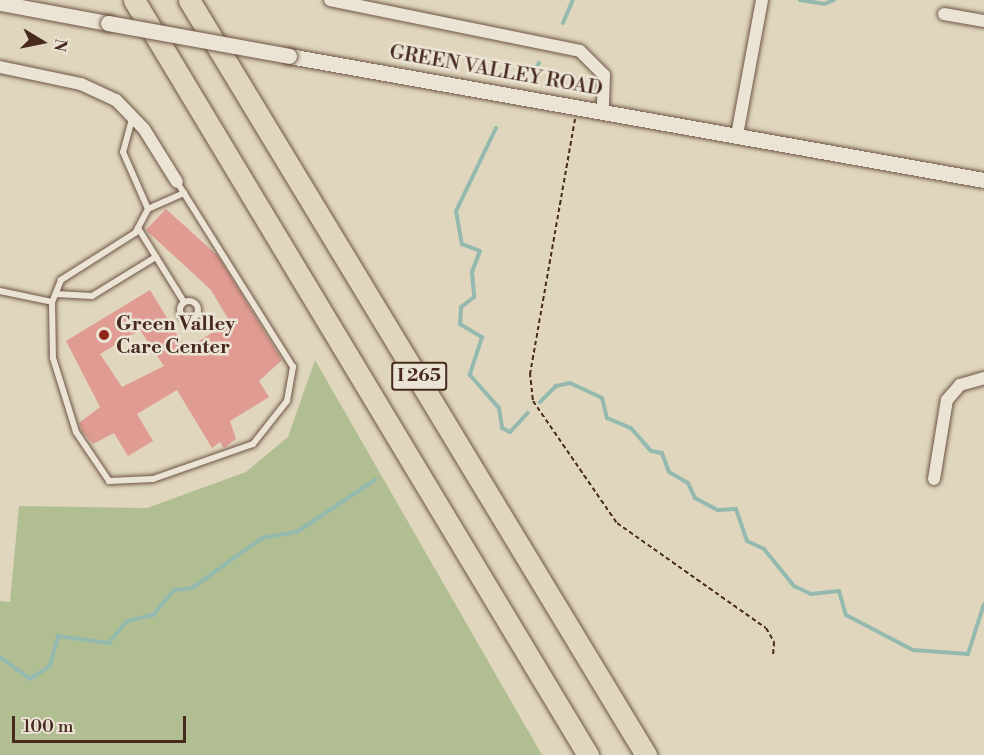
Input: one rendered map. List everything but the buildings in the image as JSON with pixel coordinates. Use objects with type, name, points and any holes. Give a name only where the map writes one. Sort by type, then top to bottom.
[{"type":"highway","name":"I 265","points":[[134,0],[588,755]]},
{"type":"highway","name":"I 265","points":[[189,0],[646,755]]},
{"type":"street","points":[[330,0],[580,51],[604,75],[603,112]]},
{"type":"street","points":[[737,135],[762,0]]},
{"type":"street","name":"GREEN VALLEY ROAD","points":[[0,3],[984,180]]},
{"type":"street","points":[[944,14],[984,21]]},
{"type":"street","points":[[0,67],[94,88],[133,115],[177,182]]},
{"type":"street","points":[[934,479],[947,400],[960,385],[984,378]]},
{"type":"lane","points":[[133,115],[123,152],[148,209]]},
{"type":"lane","points":[[177,182],[184,193],[293,367],[287,401],[253,444],[153,479],[109,481],[76,432],[53,358],[52,302],[61,280],[138,228],[148,209],[184,193]]},
{"type":"lane","points":[[138,228],[184,302]]},
{"type":"lane","points":[[56,294],[92,296],[156,257]]},
{"type":"lane","points":[[0,291],[52,302]]},
{"type":"path","points":[[577,107],[530,373],[533,401],[617,523],[766,628],[774,642],[773,657]]},
{"type":"green space","points":[[315,360],[542,755],[0,755],[0,601],[10,602],[19,506],[147,508],[246,472],[288,437]]},
{"type":"waterway","points":[[563,23],[573,0]]},
{"type":"waterway","points":[[800,0],[824,4],[834,0]]},
{"type":"waterway","points":[[536,68],[539,63]]},
{"type":"waterway","points":[[496,128],[456,211],[462,244],[480,251],[472,272],[474,297],[461,307],[460,324],[482,337],[470,375],[499,408],[502,428],[510,432],[528,413]]},
{"type":"waterway","points":[[540,402],[556,386],[570,383],[602,398],[607,418],[631,428],[651,451],[662,453],[669,472],[688,483],[695,498],[718,510],[736,509],[747,541],[764,549],[794,586],[811,594],[839,591],[846,615],[913,650],[968,654],[984,604]]},
{"type":"waterway","points":[[0,657],[30,679],[50,666],[58,636],[109,643],[127,621],[153,615],[174,590],[192,588],[262,538],[297,532],[375,480]]},
{"type":"place","name":"Green Valley Care Center","points":[[104,335]]}]
